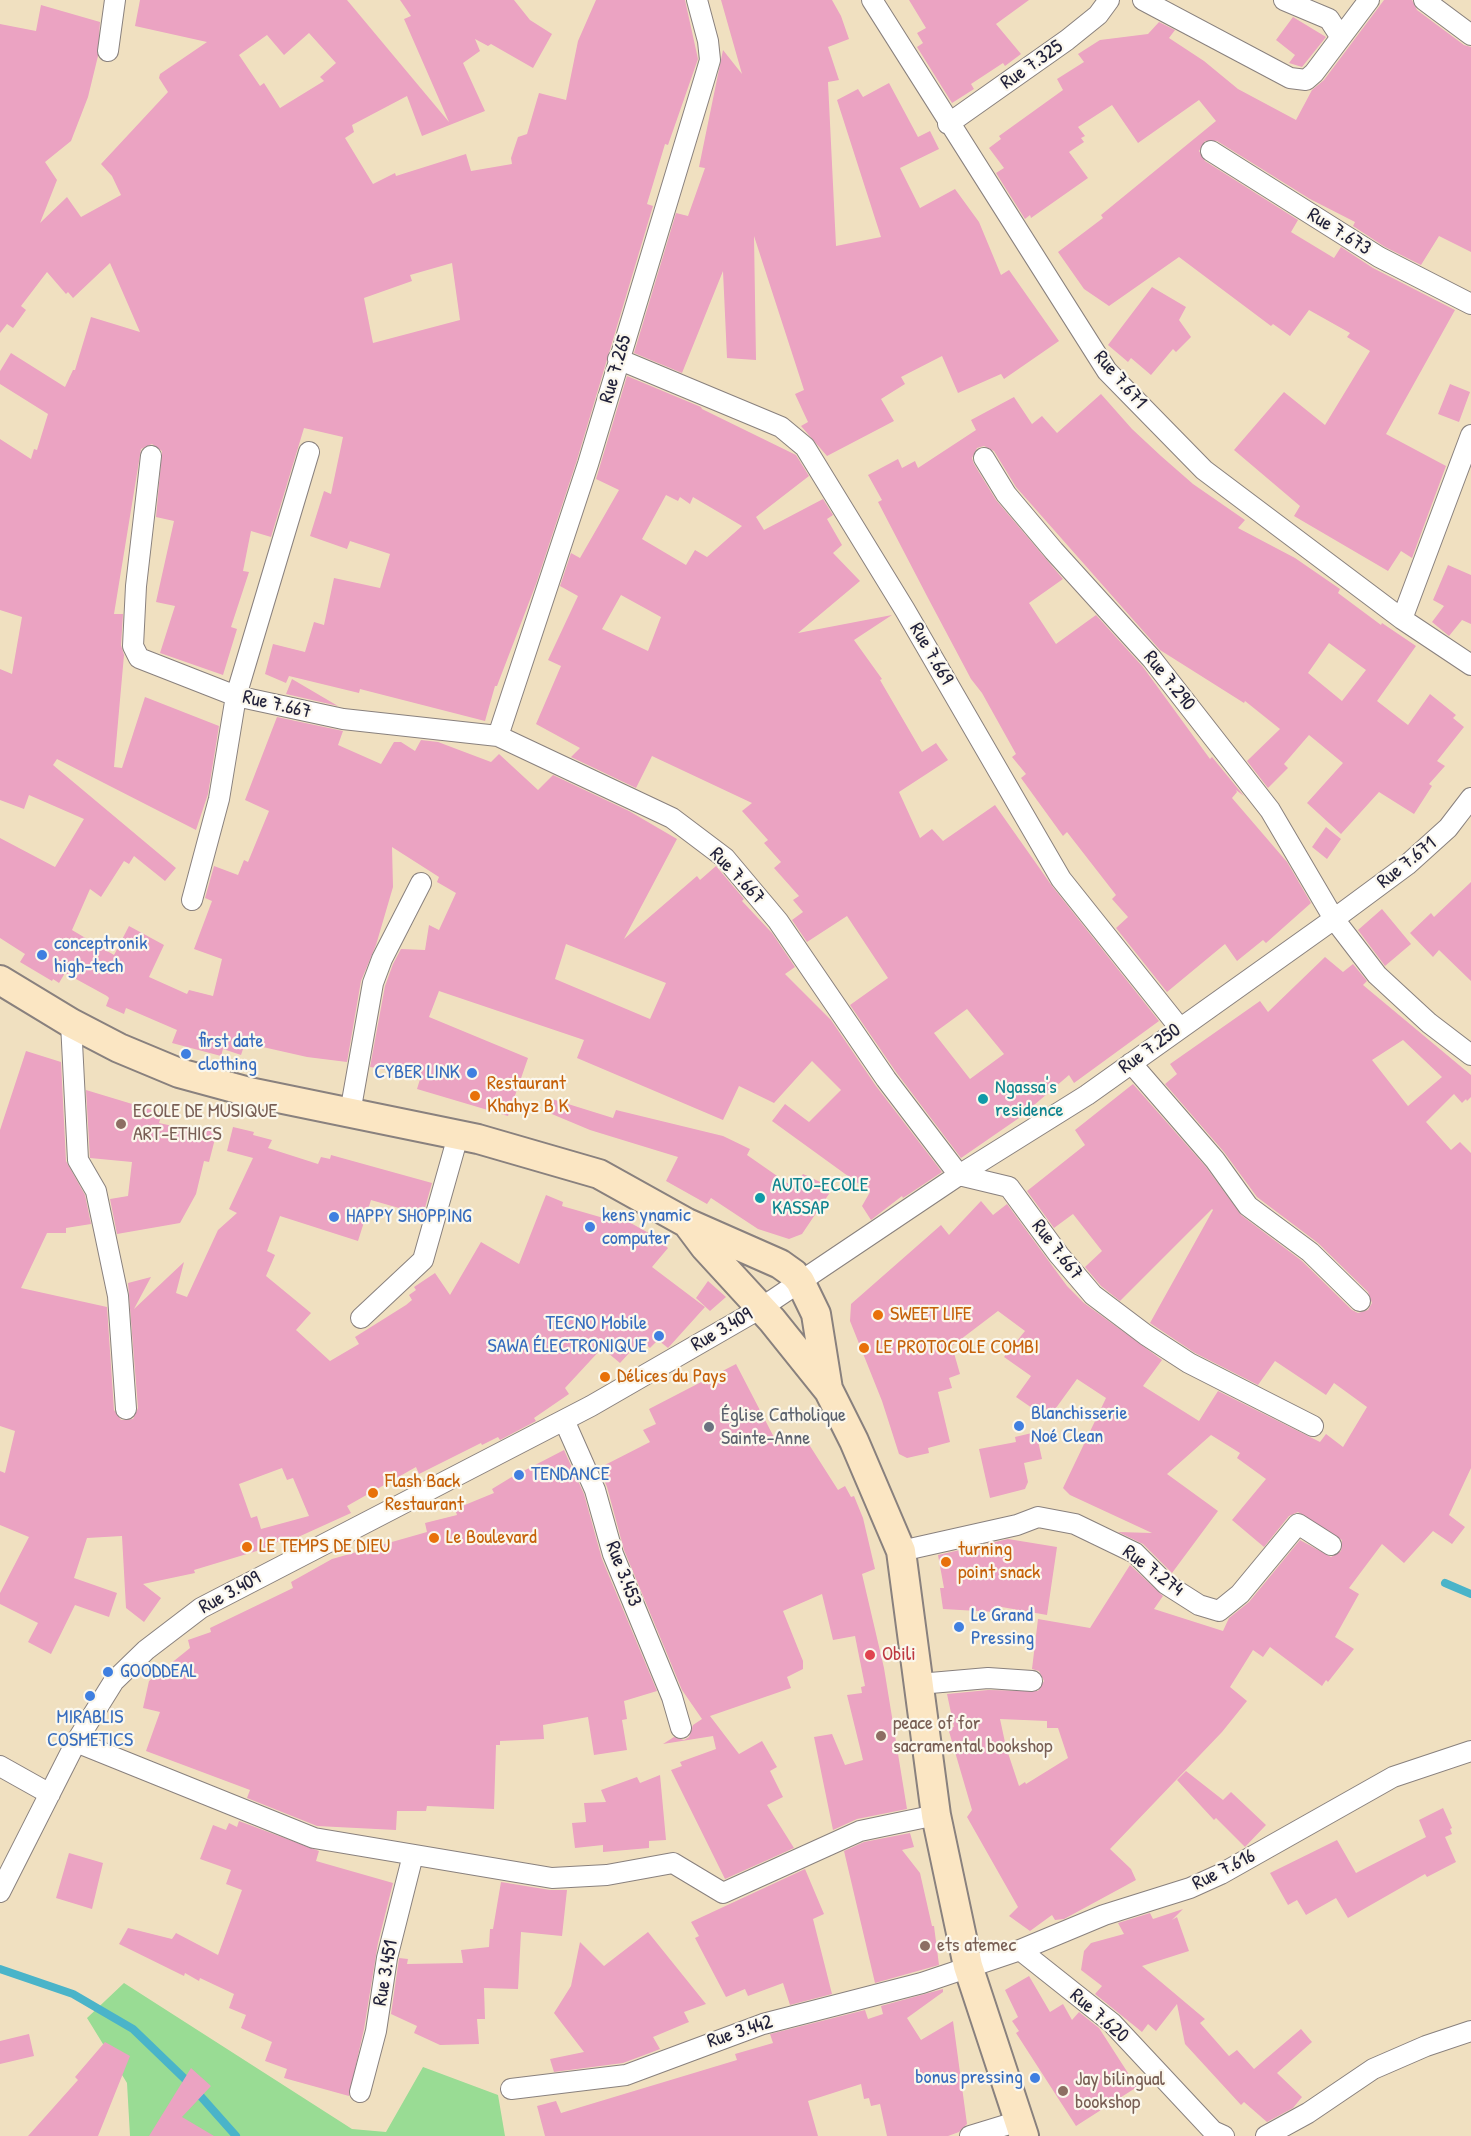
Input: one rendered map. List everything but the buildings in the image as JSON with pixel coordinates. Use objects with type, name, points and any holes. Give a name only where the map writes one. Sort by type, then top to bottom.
[{"type":"main road","points":[[0,980],[71,1023],[118,1048],[179,1073],[249,1092],[522,1150],[599,1174],[687,1222],[780,1264],[800,1281],[816,1314],[829,1391]]},
{"type":"main road","points":[[687,1222],[705,1247],[760,1308],[829,1391],[854,1441],[901,1551],[936,1815],[968,1966],[1021,2129]]},
{"type":"street","points":[[108,51],[115,0]]},
{"type":"street","name":"Rue 7.265","points":[[498,736],[588,464],[710,60],[708,41],[697,0]]},
{"type":"street","name":"Rue 7.671","points":[[872,0],[948,124],[1107,371],[1204,470],[1402,620],[1471,665]]},
{"type":"street","name":"Rue 7.325","points":[[948,124],[1067,40],[1098,15],[1109,0]]},
{"type":"street","points":[[1143,0],[1290,78],[1306,80],[1314,74],[1340,36],[1369,0]]},
{"type":"street","points":[[1286,0],[1329,19],[1340,36]]},
{"type":"street","points":[[1424,0],[1471,35]]},
{"type":"street","name":"Rue 7.673","points":[[1211,151],[1379,257],[1471,304]]},
{"type":"street","name":"Rue 7.669","points":[[618,359],[782,427],[805,447],[905,610],[1061,879],[1179,1027]]},
{"type":"street","points":[[1402,620],[1471,435]]},
{"type":"street","points":[[192,900],[219,799],[236,696],[309,452]]},
{"type":"street","name":"Rue 7.667","points":[[152,456],[136,586],[135,653],[144,660],[236,696],[343,720],[498,736],[672,818],[725,858],[778,921],[886,1079],[959,1175],[1010,1186],[1093,1295],[1146,1335],[1189,1363],[1313,1426]]},
{"type":"street","name":"Rue 7.290","points":[[984,458],[1006,494],[1054,551],[1152,658],[1270,810],[1334,919]]},
{"type":"street","name":"Rue 7.671","points":[[1334,919],[1407,866],[1448,828],[1471,798]]},
{"type":"street","points":[[350,1113],[373,983],[382,959],[421,883]]},
{"type":"street","points":[[1334,919],[1377,975],[1429,1023],[1471,1055]]},
{"type":"street","name":"Rue 7.250","points":[[800,1281],[959,1175],[1087,1095],[1179,1027],[1334,919]]},
{"type":"street","points":[[71,1023],[78,1160],[96,1191],[118,1296],[126,1409]]},
{"type":"street","points":[[1131,1063],[1215,1160],[1248,1206],[1310,1252],[1360,1301]]},
{"type":"street","points":[[361,1318],[423,1260],[458,1136]]},
{"type":"street","name":"Rue 3.409","points":[[0,1892],[76,1742],[114,1681],[146,1650],[201,1608],[564,1420],[760,1308],[800,1281]]},
{"type":"street","name":"Rue 3.453","points":[[564,1420],[594,1490],[613,1554],[672,1697],[681,1728]]},
{"type":"street","name":"Rue 7.274","points":[[901,1551],[1017,1525],[1038,1517],[1075,1524],[1135,1553],[1166,1584],[1199,1605],[1219,1611],[1240,1594],[1298,1524],[1331,1545]]},
{"type":"street","points":[[918,1684],[988,1678],[1032,1681]]},
{"type":"street","points":[[76,1742],[298,1833],[552,1878],[607,1875],[673,1863],[723,1893],[860,1831],[936,1815]]},
{"type":"street","name":"Rue 7.616","points":[[968,1966],[1020,1950],[1104,1915],[1190,1888],[1221,1874],[1393,1777],[1471,1751]]},
{"type":"street","points":[[0,1766],[50,1794]]},
{"type":"street","name":"Rue 3.451","points":[[360,2092],[376,2031],[387,1958],[413,1855]]},
{"type":"street","name":"Rue 7.620","points":[[1020,1950],[1112,2024],[1213,2131],[1224,2136]]},
{"type":"street","name":"Rue 3.442","points":[[511,2088],[626,2075],[763,2024],[922,1983],[968,1966]]},
{"type":"street","points":[[1266,2136],[1308,2113],[1373,2069],[1426,2046],[1471,2031]]},
{"type":"street","points":[[970,2136],[1021,2129]]},
{"type":"green space","points":[[124,1983],[352,2129],[386,2132],[423,2067],[498,2095],[505,2136],[130,2136],[127,2083],[87,2018]]},
{"type":"waterway","points":[[1445,1583],[1471,1594]]},
{"type":"waterway","points":[[0,1969],[73,1994],[133,2029],[188,2082],[236,2136]]},
{"type":"place","name":"conceptronik high-tech","points":[[42,955]]},
{"type":"place","name":"first date clothing","points":[[186,1054]]},
{"type":"place","name":"CYBER LINK","points":[[472,1073]]},
{"type":"place","name":"Restaurant Khahyz B K","points":[[475,1096]]},
{"type":"place","name":"Ngassa's residence","points":[[983,1099]]},
{"type":"place","name":"ECOLE DE MUSIQUE ART-ETHICS","points":[[121,1124]]},
{"type":"place","name":"AUTO-ECOLE KASSAP","points":[[760,1198]]},
{"type":"place","name":"HAPPY SHOPPING","points":[[334,1217]]},
{"type":"place","name":"kens ynamic computer","points":[[590,1227]]},
{"type":"place","name":"SWEET LIFE","points":[[878,1315]]},
{"type":"place","name":"TECNO Mobile SAWA ÉLECTRONIQUE","points":[[659,1336]]},
{"type":"place","name":"LE PROTOCOLE COMBI","points":[[864,1348]]},
{"type":"place","name":"Délices du Pays","points":[[605,1377]]},
{"type":"place","name":"Blanchisserie Noé Clean","points":[[1019,1426]]},
{"type":"place","name":"Église Catholique Sainte-Anne","points":[[709,1427]]},
{"type":"place","name":"TENDANCE","points":[[519,1475]]},
{"type":"place","name":"Flash Back Restaurant","points":[[373,1493]]},
{"type":"place","name":"Le Boulevard","points":[[434,1538]]},
{"type":"place","name":"LE TEMPS DE DIEU","points":[[247,1547]]},
{"type":"place","name":"turning point snack","points":[[946,1562]]},
{"type":"place","name":"Le Grand Pressing","points":[[959,1627]]},
{"type":"place","name":"Obili","points":[[870,1655]]},
{"type":"place","name":"GOODDEAL","points":[[108,1672]]},
{"type":"place","name":"MIRABLIS COSMETICS","points":[[90,1696]]},
{"type":"place","name":"peace of for sacramental bookshop","points":[[881,1736]]},
{"type":"place","name":"ets atemec","points":[[925,1946]]},
{"type":"place","name":"bonus pressing","points":[[1035,2078]]},
{"type":"place","name":"Jay bilingual bookshop","points":[[1063,2091]]}]
